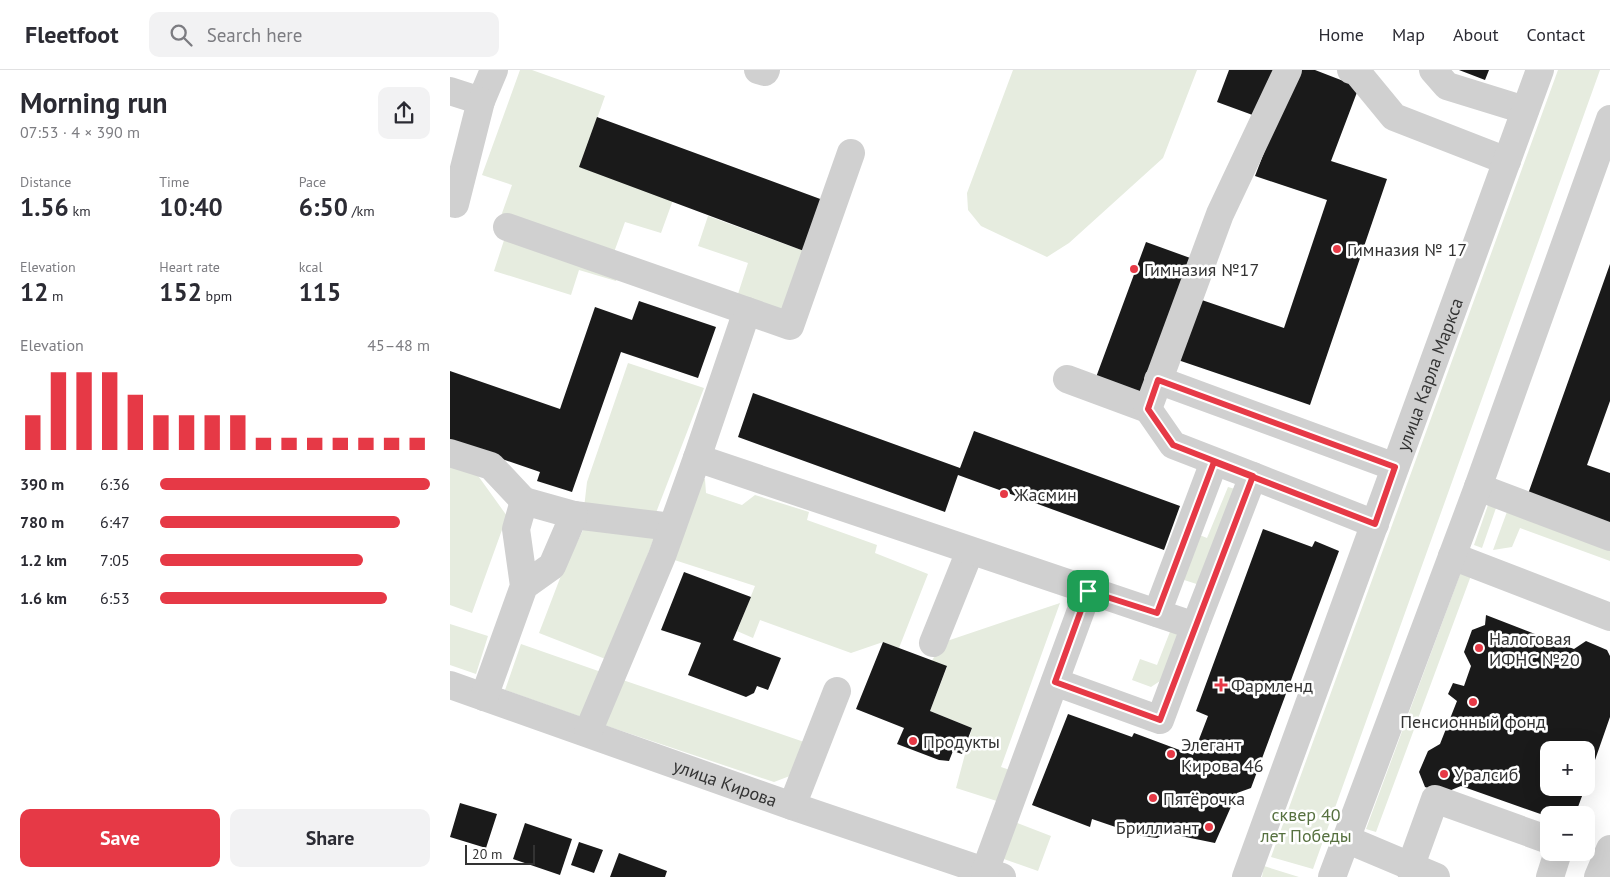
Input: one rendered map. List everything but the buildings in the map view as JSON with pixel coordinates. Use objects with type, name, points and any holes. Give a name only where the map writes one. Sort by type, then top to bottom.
[{"type":"street","points":[[455,204],[481,101],[494,70]]},
{"type":"street","points":[[758,70],[765,72],[766,70]]},
{"type":"street","points":[[1148,409],[1220,214],[1288,70]]},
{"type":"street","points":[[1351,70],[1357,72],[1394,117],[1507,161]]},
{"type":"street","points":[[1434,70],[1447,86],[1525,110]]},
{"type":"street","name":"улица Карла Маркса","points":[[1246,877],[1540,70]]},
{"type":"street","points":[[450,90],[481,101]]},
{"type":"street","points":[[1332,877],[1478,487],[1610,119]]},
{"type":"street","points":[[507,227],[790,326],[851,153]]},
{"type":"street","points":[[588,732],[672,527],[748,311]]},
{"type":"street","points":[[1067,379],[1148,409],[1173,445],[1375,524]]},
{"type":"street","points":[[1158,380],[1395,467]]},
{"type":"street","points":[[450,453],[491,466],[524,501],[574,515],[672,527]]},
{"type":"street","points":[[697,458],[1195,626]]},
{"type":"street","points":[[1157,613],[1214,462]]},
{"type":"street","points":[[1055,682],[1160,720],[1253,476]]},
{"type":"street","points":[[1478,487],[1610,538]]},
{"type":"street","points":[[484,697],[524,586],[516,529],[524,501]]},
{"type":"street","points":[[524,586],[552,566],[574,515]]},
{"type":"street","points":[[932,643],[970,551]]},
{"type":"street","points":[[1452,556],[1610,617]]},
{"type":"street","points":[[993,874],[1055,682],[1088,591]]},
{"type":"street","name":"улица Кирова","points":[[450,685],[588,732],[792,806],[993,874]]},
{"type":"street","points":[[792,806],[837,691]]},
{"type":"street","points":[[1411,871],[1434,798],[1540,837]]},
{"type":"street","points":[[1346,839],[1411,871],[1436,877]]},
{"type":"street","points":[[1598,877],[1610,849]]},
{"type":"street","points":[[1550,877],[1555,861]]},
{"type":"green space","points":[[520,70],[532,70],[605,96],[580,167],[673,200],[661,233],[625,222],[613,255],[501,216],[512,185],[482,175]]},
{"type":"green space","points":[[1013,70],[1197,70],[1163,158],[1069,243],[1047,257],[981,226],[968,210],[967,193]]},
{"type":"green space","name":"сквер 40 лет Победы","points":[[1558,70],[1600,70],[1313,869],[1271,857]]},
{"type":"green space","points":[[708,216],[804,251],[782,312],[737,297],[748,263],[698,246]]},
{"type":"green space","points":[[507,231],[621,267],[616,281],[579,270],[571,295],[494,271]]},
{"type":"green space","points":[[628,363],[704,388],[654,518],[584,508],[587,482]]},
{"type":"green space","points":[[450,453],[466,459],[507,516],[472,613],[450,605]]},
{"type":"green space","points":[[691,474],[705,479],[706,493],[742,505],[755,495],[809,512],[807,520],[877,545],[875,553],[928,574],[899,648],[883,642],[851,653],[760,620],[753,638],[737,631],[755,586],[662,556]]},
{"type":"green space","points":[[1228,487],[1246,492],[1209,588],[1181,579],[1197,534],[1207,538]]},
{"type":"green space","points":[[1488,505],[1496,508],[1482,548],[1474,545]]},
{"type":"green space","points":[[1508,509],[1610,547],[1610,561],[1520,528],[1512,547],[1493,550]]},
{"type":"green space","points":[[587,522],[655,535],[608,660],[539,633],[562,573]]},
{"type":"green space","points":[[1462,569],[1472,573],[1376,832],[1366,829]]},
{"type":"green space","points":[[1060,603],[1001,767],[1016,772],[1003,803],[956,788],[972,728],[930,711],[947,667],[932,661],[941,643]]},
{"type":"green space","points":[[450,624],[488,636],[476,674],[450,665]]},
{"type":"green space","points":[[1173,624],[1185,629],[1166,677],[1151,687],[1132,680],[1140,659],[1157,665]]},
{"type":"green space","points":[[521,644],[604,673],[587,719],[505,690]]},
{"type":"green space","points":[[617,678],[807,743],[795,774],[774,782],[598,723]]},
{"type":"green space","points":[[1015,822],[1051,836],[1038,871],[1001,858]]},
{"type":"green space","points":[[1264,866],[1299,877],[1262,877]]},
{"type":"place","name":"Гимназия № 17","points":[[1337,249]]},
{"type":"place","name":"Гимназия №17","points":[[1134,269]]},
{"type":"place","name":"Жасмин","points":[[1004,494]]},
{"type":"place","name":"Налоговая ИФНС №20","points":[[1479,648]]},
{"type":"place","name":"Фармленд","points":[[1221,685]]},
{"type":"place","name":"Пенсионный фонд","points":[[1473,702]]},
{"type":"place","name":"Продукты","points":[[913,741]]},
{"type":"place","name":"Элегант Кирова 46","points":[[1171,754]]},
{"type":"place","name":"Уралсиб","points":[[1444,774]]},
{"type":"place","name":"Пятёрочка","points":[[1153,798]]},
{"type":"place","name":"Бриллиант","points":[[1209,827]]},
{"type":"route","points":[[1088,591],[1055,682],[1160,720],[1253,476],[1173,445],[1148,409],[1158,380],[1371,460],[1395,467],[1375,524],[1253,476],[1214,462],[1157,613],[1088,591]]}]
